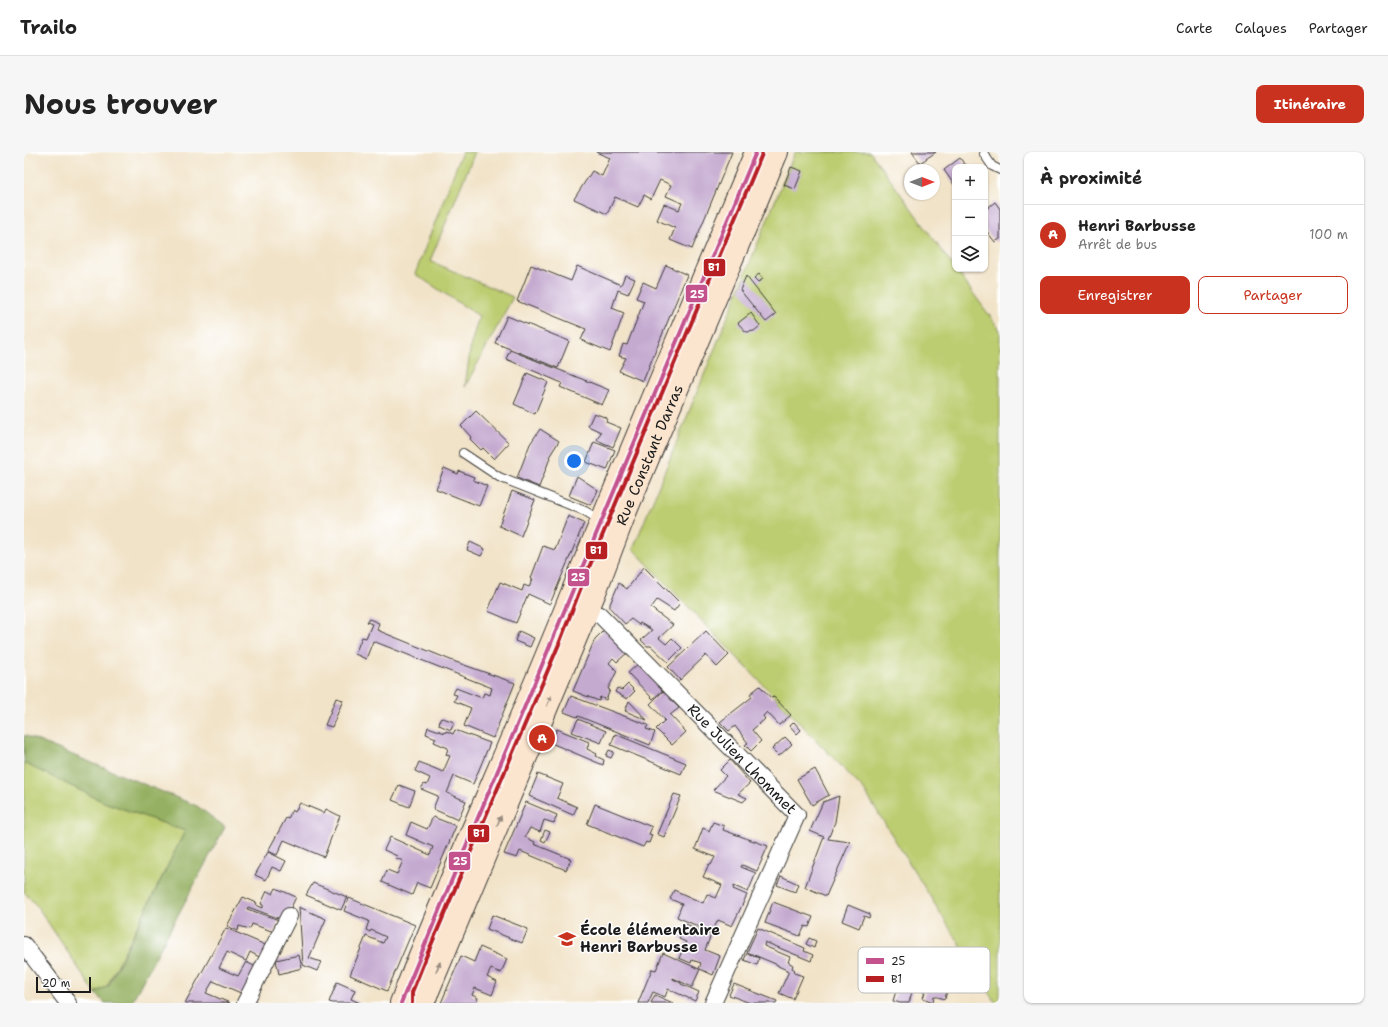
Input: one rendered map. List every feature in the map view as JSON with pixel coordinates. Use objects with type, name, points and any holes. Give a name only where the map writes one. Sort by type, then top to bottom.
[{"type":"main road","name":"Rue Constant Darras","points":[[409,1000],[578,606],[602,521],[756,152]]},
{"type":"main road","name":"Rue Constant Darras","points":[[578,606],[602,573],[625,513],[777,152]]},
{"type":"street","name":"Rue Julien Lhommet","points":[[578,606],[600,615],[797,815],[713,1003]]},
{"type":"street","points":[[245,1003],[289,916]]},
{"type":"street","points":[[24,945],[68,1003]]},
{"type":"lane","points":[[602,573],[604,544],[615,514],[767,152]]},
{"type":"lane","points":[[984,154],[992,166],[1000,170]]},
{"type":"lane","points":[[464,453],[499,477],[585,511],[602,521]]},
{"type":"green space","points":[[462,152],[475,152],[430,261],[513,297],[465,387],[471,344],[479,316],[415,274]]},
{"type":"green space","points":[[795,152],[870,152],[952,264],[952,272],[958,272],[1000,330],[1000,1003],[996,1003],[990,993],[990,947],[961,947],[864,790],[633,549]]},
{"type":"green space","points":[[24,735],[197,806],[225,827],[131,1003],[105,1003],[95,993],[108,986],[185,831],[104,802],[24,763]]},
{"type":"green space","points":[[24,763],[104,802],[185,831],[107,986],[95,993],[37,906],[24,892]]},
{"type":"building","points":[[596,152],[732,152],[692,249],[670,240],[675,228],[657,220],[664,204],[679,210],[682,203],[666,196],[671,185],[660,180],[651,199],[644,195],[638,207],[615,197],[607,214],[574,199],[592,171],[602,176],[610,158]]},
{"type":"building","points":[[912,152],[936,152],[920,163]]},
{"type":"building","points":[[960,158],[964,164],[952,164]]},
{"type":"building","points":[[952,164],[952,182],[944,170]]},
{"type":"building","points":[[791,167],[802,171],[795,189],[784,185]]},
{"type":"building","points":[[995,202],[1000,209],[1000,239],[995,242],[988,233],[988,208]]},
{"type":"building","points":[[531,265],[571,281],[577,266],[621,285],[625,275],[635,279],[628,294],[618,290],[612,308],[624,313],[610,352],[581,340],[586,329],[517,301]]},
{"type":"building","points":[[666,265],[687,275],[643,381],[619,371],[626,358],[619,356],[623,344],[627,345],[644,301],[636,298],[643,282],[656,288]]},
{"type":"building","points":[[759,274],[763,279],[758,282],[754,278]]},
{"type":"building","points":[[746,276],[776,314],[766,322],[740,290]]},
{"type":"building","points":[[751,313],[760,326],[754,331],[747,332],[738,323]]},
{"type":"building","points":[[507,316],[569,341],[558,368],[495,343]]},
{"type":"building","points":[[510,350],[609,390],[602,405],[560,387],[562,383],[506,359]]},
{"type":"building","points":[[527,373],[548,382],[535,414],[514,404]]},
{"type":"building","points":[[476,411],[509,443],[494,459],[483,448],[481,450],[470,439],[471,437],[461,426]]},
{"type":"building","points":[[594,413],[607,418],[606,422],[621,428],[613,447],[597,440],[601,432],[588,426]]},
{"type":"building","points":[[540,429],[559,441],[549,457],[550,458],[539,487],[517,478],[530,444]]},
{"type":"building","points":[[594,442],[615,450],[607,470],[586,462]]},
{"type":"building","points":[[444,468],[458,474],[459,471],[474,477],[473,480],[487,486],[479,506],[436,489]]},
{"type":"building","points":[[577,476],[598,490],[591,505],[569,496]]},
{"type":"building","points":[[512,491],[535,500],[521,536],[499,526]]},
{"type":"building","points":[[568,516],[584,523],[550,604],[528,594],[516,623],[488,611],[500,582],[522,591],[524,585],[529,587],[533,579],[531,578],[543,546],[555,550]]},
{"type":"building","points":[[470,542],[485,549],[481,556],[467,550]]},
{"type":"building","points":[[644,567],[680,603],[674,611],[657,600],[651,608],[673,625],[659,638],[666,644],[672,638],[682,648],[668,662],[651,646],[647,646],[641,640],[652,630],[640,623],[639,625],[631,619],[625,624],[610,608],[610,604],[619,583],[627,589]]},
{"type":"building","points":[[369,619],[379,623],[377,630],[453,661],[515,683],[493,738],[464,726],[471,708],[454,701],[457,695],[453,694],[456,688],[482,698],[484,693],[490,695],[492,688],[373,641],[366,659],[355,654],[362,637],[366,638],[372,624],[367,622]]},
{"type":"building","points":[[606,628],[628,652],[617,662],[613,658],[609,663],[617,671],[608,689],[610,690],[606,700],[600,697],[599,701],[573,691],[595,639]]},
{"type":"building","points":[[519,631],[534,638],[530,647],[515,641]]},
{"type":"building","points":[[706,631],[729,655],[717,667],[706,655],[680,680],[668,667]]},
{"type":"building","points":[[639,663],[664,689],[653,699],[628,673]]},
{"type":"building","points":[[628,684],[635,691],[627,699],[615,692],[617,688],[622,690]]},
{"type":"building","points":[[760,686],[771,698],[774,697],[791,715],[779,725],[767,712],[763,716],[765,719],[752,730],[761,741],[751,751],[745,745],[748,743],[735,726],[729,731],[720,722],[752,697],[750,694]]},
{"type":"building","points":[[663,691],[679,708],[670,715],[686,732],[672,745],[656,729],[665,720],[650,704]]},
{"type":"building","points":[[571,696],[648,725],[646,729],[655,732],[650,745],[578,716],[577,717],[564,712]]},
{"type":"building","points":[[336,698],[343,700],[332,727],[325,725]]},
{"type":"building","points":[[629,701],[647,720],[625,711]]},
{"type":"building","points":[[443,718],[454,722],[451,730],[439,725],[440,719]]},
{"type":"building","points":[[578,719],[606,731],[601,743],[572,732]]},
{"type":"building","points":[[794,722],[801,730],[797,734],[790,726]]},
{"type":"building","points":[[428,727],[453,734],[455,730],[490,743],[473,784],[454,776],[447,793],[466,801],[458,820],[433,809],[438,796],[421,789],[424,784],[427,785],[430,778],[415,771],[419,762],[443,772],[450,756],[446,755],[448,748],[434,742],[436,738],[426,734]]},
{"type":"building","points":[[557,729],[589,742],[587,749],[597,754],[596,756],[604,760],[603,765],[551,743]]},
{"type":"building","points":[[615,734],[686,763],[681,774],[611,745]]},
{"type":"building","points":[[785,737],[792,744],[779,756],[772,749]]},
{"type":"building","points":[[609,750],[614,752],[611,758],[606,756]]},
{"type":"building","points":[[730,760],[750,783],[738,794],[747,798],[743,802],[713,790],[726,776],[720,770]]},
{"type":"building","points":[[815,769],[829,795],[812,805],[797,779]]},
{"type":"building","points":[[538,774],[563,784],[557,798],[577,807],[573,815],[529,796]]},
{"type":"building","points":[[399,785],[415,791],[409,807],[392,800]]},
{"type":"building","points":[[674,794],[681,796],[664,837],[657,834]]},
{"type":"building","points":[[839,796],[835,822],[828,839],[850,842],[826,896],[805,887],[824,837],[810,831],[823,802]]},
{"type":"building","points":[[526,802],[557,815],[554,823],[544,820],[540,832],[530,828],[525,837],[535,842],[534,844],[571,859],[566,870],[520,851],[517,858],[504,854]]},
{"type":"building","points":[[300,803],[324,813],[326,809],[340,816],[324,857],[284,840],[277,855],[268,851],[286,818],[288,819],[292,810],[295,812]]},
{"type":"building","points":[[595,804],[652,827],[649,834],[652,835],[649,843],[646,842],[643,847],[587,824]]},
{"type":"building","points":[[433,817],[456,826],[430,888],[417,883],[412,895],[382,882],[387,870],[397,874],[403,861],[396,858],[397,856],[384,850],[390,837],[430,855],[433,847],[406,835],[411,822],[427,829]]},
{"type":"building","points":[[713,822],[724,826],[723,830],[768,846],[757,871],[742,865],[741,867],[756,873],[748,892],[734,886],[733,889],[747,895],[732,926],[718,920],[710,933],[677,917],[682,904],[670,899],[674,890],[703,903],[707,894],[716,898],[722,885],[703,877],[709,864],[711,865],[715,857],[695,849],[703,828],[709,831]]},
{"type":"building","points":[[545,830],[550,832],[545,842],[541,840]]},
{"type":"building","points":[[268,852],[286,861],[281,871],[272,867],[266,880],[255,875]]},
{"type":"building","points":[[781,876],[798,884],[795,892],[777,885]]},
{"type":"building","points":[[313,883],[347,897],[341,910],[306,895]]},
{"type":"building","points":[[276,888],[296,897],[287,916],[283,920],[248,907],[247,909],[279,920],[274,932],[252,924],[250,929],[239,926],[238,931],[227,926],[243,897],[257,903],[256,905],[263,908],[263,905],[261,904],[267,891],[273,894]]},
{"type":"building","points":[[349,898],[415,925],[387,991],[350,975],[366,936],[383,943],[386,937],[371,930],[370,932],[366,930],[369,921],[344,911]]},
{"type":"building","points":[[773,902],[813,917],[809,927],[805,926],[800,936],[765,923]]},
{"type":"building","points":[[848,905],[870,914],[869,918],[864,916],[859,928],[842,921]]},
{"type":"building","points":[[299,907],[326,919],[309,958],[321,962],[317,971],[303,965]]},
{"type":"building","points":[[492,915],[528,929],[522,943],[487,929]]},
{"type":"building","points":[[686,924],[711,935],[705,950],[720,956],[713,975],[700,969],[692,987],[673,978],[681,984],[699,992],[695,1001],[668,989],[665,997],[653,992],[648,1003],[638,1003],[652,969],[656,970],[663,953],[699,969],[701,963],[692,960],[691,963],[679,958],[686,942],[679,939]]},
{"type":"building","points":[[226,928],[270,947],[263,959],[250,952],[246,961],[227,952],[219,968],[238,976],[246,962],[258,968],[243,994],[213,981],[206,993],[230,1003],[185,1003]]},
{"type":"building","points":[[758,928],[805,948],[804,951],[813,955],[811,961],[765,942],[764,946],[790,957],[788,962],[793,965],[792,968],[795,970],[794,973],[803,976],[793,999],[779,993],[789,971],[747,952]]},
{"type":"building","points":[[809,938],[816,941],[814,948],[806,944]]},
{"type":"building","points":[[480,947],[507,959],[501,973],[491,969],[487,977],[497,982],[492,995],[475,988],[472,995],[478,998],[476,1003],[441,1003],[461,956],[474,962]]},
{"type":"building","points":[[747,953],[759,958],[757,965],[744,960]]},
{"type":"building","points":[[299,955],[302,968],[279,974],[276,960]]},
{"type":"building","points":[[337,982],[355,990],[351,999],[360,1003],[329,1002]]},
{"type":"building","points":[[734,984],[777,1001],[776,1003],[750,1003],[729,995]]},
{"type":"building","points":[[895,993],[912,993],[909,1003],[893,1001]]},
{"type":"building","points":[[925,993],[946,993],[945,999],[934,996],[933,1002],[923,998]]},
{"type":"building","points":[[655,995],[673,1003],[651,1003]]},
{"type":"transit line","name":"25","points":[[401,1003],[756,152]]},
{"type":"transit line","name":"B1","points":[[412,1003],[412,992],[426,957],[559,644],[585,577],[762,154]]},
{"type":"place","name":"Henri Barbusse","points":[[542,738]]},
{"type":"place","name":"École élémentaire Henri Barbusse","points":[[567,939]]}]
